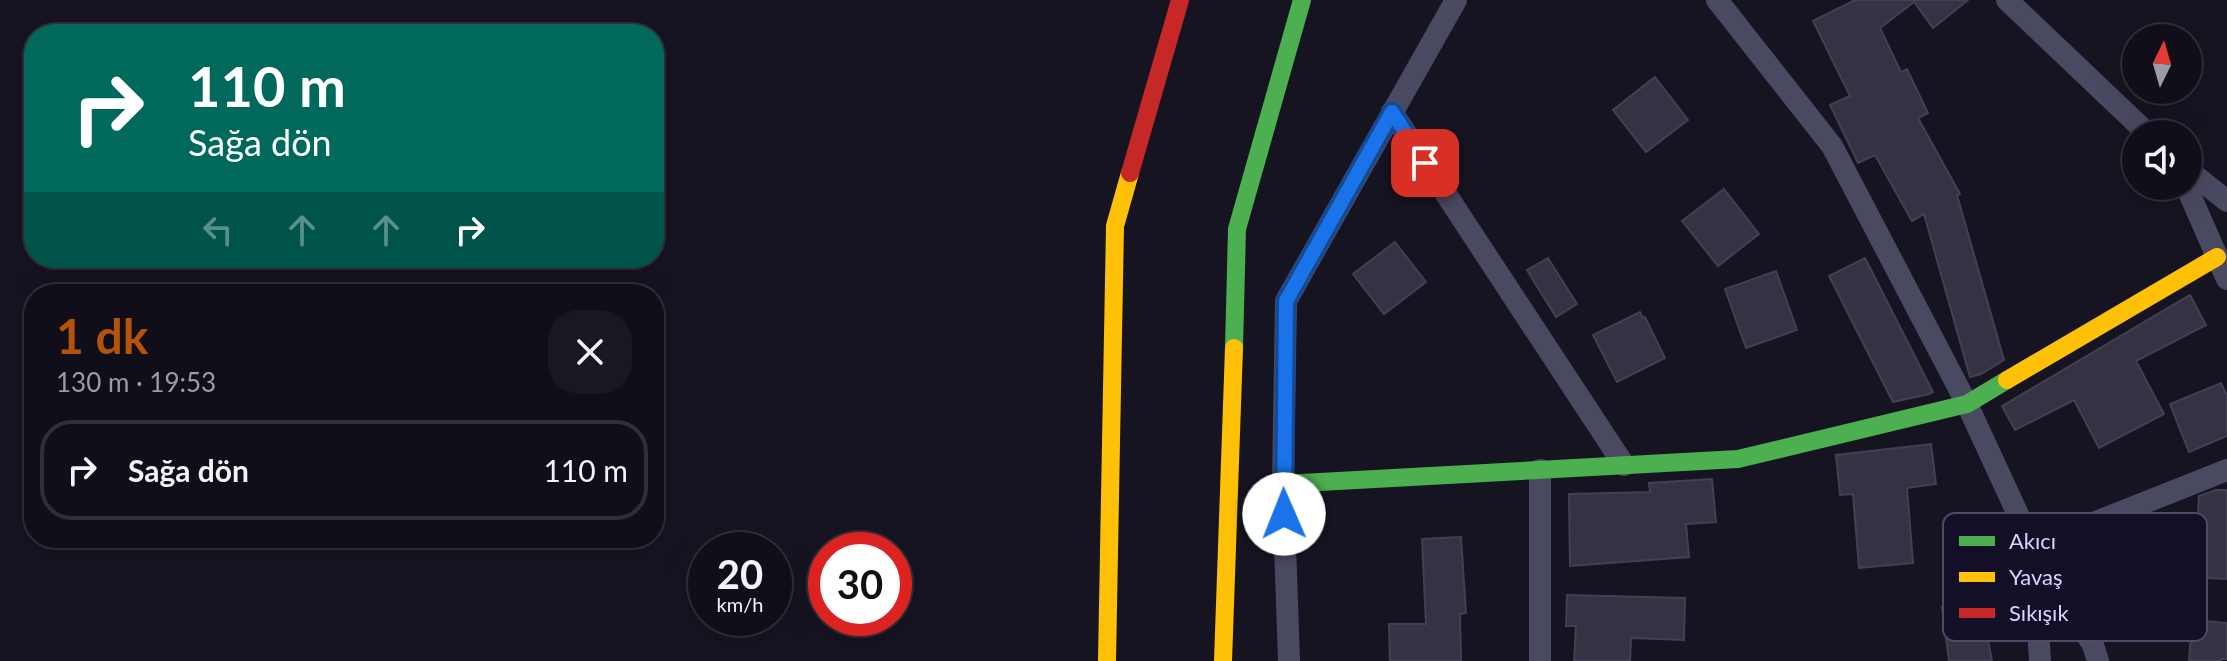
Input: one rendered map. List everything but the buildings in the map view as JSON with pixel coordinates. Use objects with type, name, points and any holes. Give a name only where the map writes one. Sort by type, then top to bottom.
[{"type":"street","points":[[1107,661],[1115,226],[1180,0]]},
{"type":"street","points":[[1223,661],[1237,229],[1302,0]]},
{"type":"street","points":[[1289,661],[1283,484],[1286,301],[1456,0]]},
{"type":"street","points":[[1717,0],[1832,146],[1967,404],[2017,513]]},
{"type":"street","points":[[2007,0],[2133,120]]},
{"type":"street","points":[[1392,112],[1624,465]]},
{"type":"street","points":[[2202,181],[2227,201]]},
{"type":"street","points":[[2192,200],[2227,279]]},
{"type":"street","points":[[1283,484],[1738,459],[1967,404],[2217,257]]},
{"type":"street","points":[[1540,470],[1540,661]]},
{"type":"street","points":[[2119,513],[2227,470]]},
{"type":"street","points":[[2039,641],[2040,661]]},
{"type":"street","points":[[2091,641],[2098,661]]},
{"type":"traffic: fast","points":[[1234,348],[1237,229],[1302,0]]},
{"type":"traffic: fast","points":[[1283,484],[1738,459],[1967,404],[2007,380]]},
{"type":"traffic: slow","points":[[1107,661],[1115,226],[1130,173]]},
{"type":"traffic: slow","points":[[2007,380],[2217,257]]},
{"type":"traffic: slow","points":[[1223,661],[1234,348]]},
{"type":"traffic: jam","points":[[1130,173],[1180,0]]},
{"type":"route","points":[[1284,514],[1286,301],[1392,112],[1425,163]]}]
